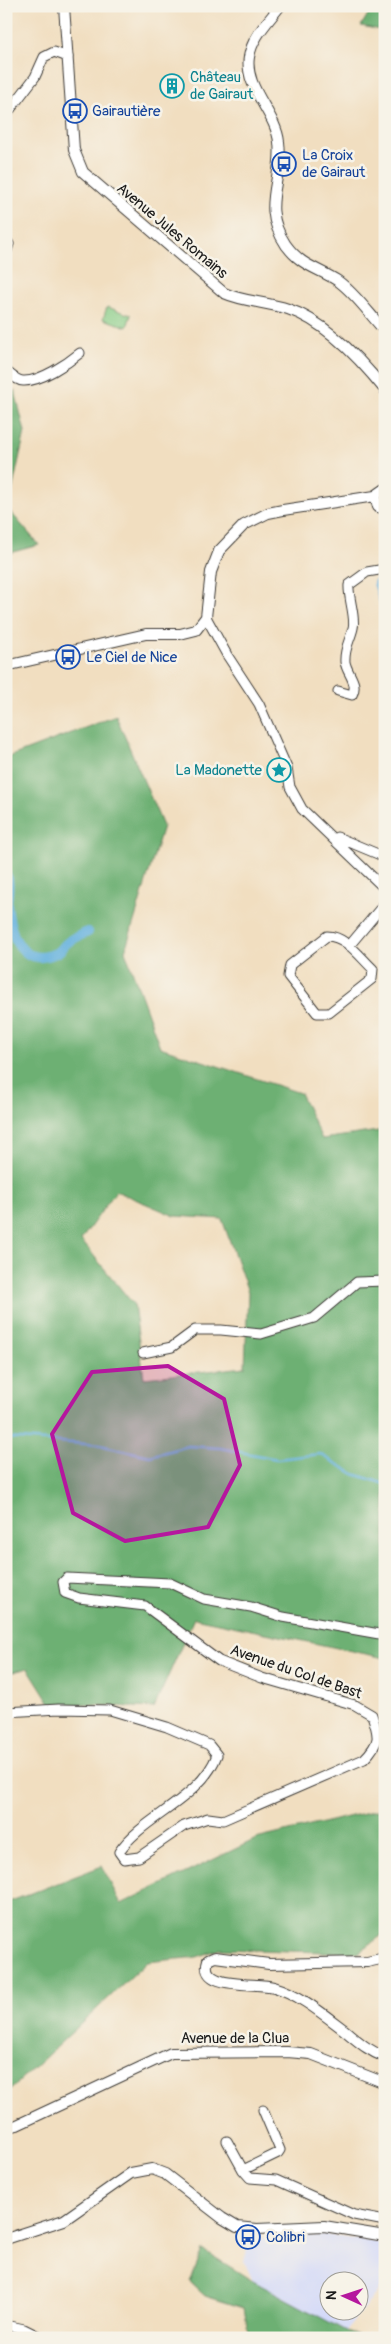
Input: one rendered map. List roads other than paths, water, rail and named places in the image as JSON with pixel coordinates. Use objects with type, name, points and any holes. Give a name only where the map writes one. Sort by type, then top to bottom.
[{"type":"street","name":"Avenue Jules Romains","points":[[64,6],[74,150],[83,172],[224,294],[237,299],[284,308],[307,317],[355,357],[385,390]]},
{"type":"street","points":[[280,6],[252,45],[248,63],[250,78],[276,127],[279,142],[280,157],[272,202],[273,216],[278,232],[297,258],[311,268],[340,282],[385,331]]},
{"type":"street","points":[[6,115],[35,77],[44,57],[54,52],[68,57]]},
{"type":"street","points":[[6,239],[9,244],[6,254]]},
{"type":"street","points":[[6,371],[18,380],[30,380],[64,366],[80,353]]},
{"type":"street","points":[[6,666],[146,634],[189,633],[196,630],[206,617],[214,561],[227,540],[244,525],[275,512],[375,496],[385,489]]},
{"type":"street","points":[[375,496],[378,507],[385,509]]},
{"type":"street","points":[[338,691],[352,695],[355,690],[354,683],[346,671],[345,660],[345,649],[354,627],[348,597],[349,585],[367,572],[385,569]]},
{"type":"street","points":[[206,617],[227,655],[259,704],[287,768],[290,787],[302,809],[352,854],[383,887],[385,896]]},
{"type":"street","points":[[328,833],[385,857]]},
{"type":"street","points":[[349,946],[385,903]]},
{"type":"street","points":[[327,936],[335,936],[349,946],[373,969],[372,979],[329,1013],[317,1013],[288,976],[290,966],[327,936]]},
{"type":"street","points":[[143,1352],[172,1347],[194,1330],[221,1330],[261,1334],[314,1318],[358,1282],[385,1281]]},
{"type":"street","name":"Avenue du Col de Bast","points":[[6,1712],[60,1708],[110,1710],[167,1727],[210,1744],[217,1755],[212,1769],[169,1810],[126,1841],[119,1852],[124,1859],[139,1857],[184,1826],[208,1818],[223,1820],[364,1759],[373,1750],[379,1735],[372,1715],[355,1705],[262,1678],[219,1660],[145,1606],[79,1598],[65,1592],[63,1582],[66,1578],[170,1583],[204,1599],[252,1607],[283,1617],[385,1635]]},
{"type":"street","points":[[385,1958],[367,1962],[269,1964],[215,1957],[208,1960],[205,1968],[208,1976],[217,1981],[275,1988],[300,2000],[367,2048],[385,2056]]},
{"type":"street","name":"Avenue de la Clua","points":[[6,2128],[17,2125],[172,2053],[287,2052],[311,2054],[385,2083]]},
{"type":"street","points":[[243,2170],[278,2153],[280,2150],[263,2110]]},
{"type":"street","points":[[227,2141],[243,2170],[250,2178],[276,2180],[354,2215],[385,2221]]},
{"type":"street","points":[[6,2239],[64,2220],[131,2172],[152,2169],[165,2174],[222,2218],[237,2227],[257,2229],[324,2226],[385,2236]]},
{"type":"street","points":[[6,2325],[24,2329],[42,2338]]},
{"type":"waterway","points":[[378,583],[385,604]]},
{"type":"waterway","points":[[6,875],[9,885],[7,905],[11,927],[20,946],[26,952],[34,956],[44,957],[56,953],[69,941],[88,932]]},
{"type":"waterway","points":[[6,1438],[99,1445],[150,1456],[188,1446],[220,1448],[277,1459],[320,1454],[354,1474],[385,1484]]},
{"type":"place","name":"Château de Gairaut","points":[[172,86]]},
{"type":"place","name":"Gairautière","points":[[75,111]]},
{"type":"place","name":"La Croix de Gairaut","points":[[284,164]]},
{"type":"place","name":"Le Ciel de Nice","points":[[68,657]]},
{"type":"place","name":"La Madonette","points":[[279,770]]},
{"type":"place","name":"Colibri","points":[[248,2237]]}]
